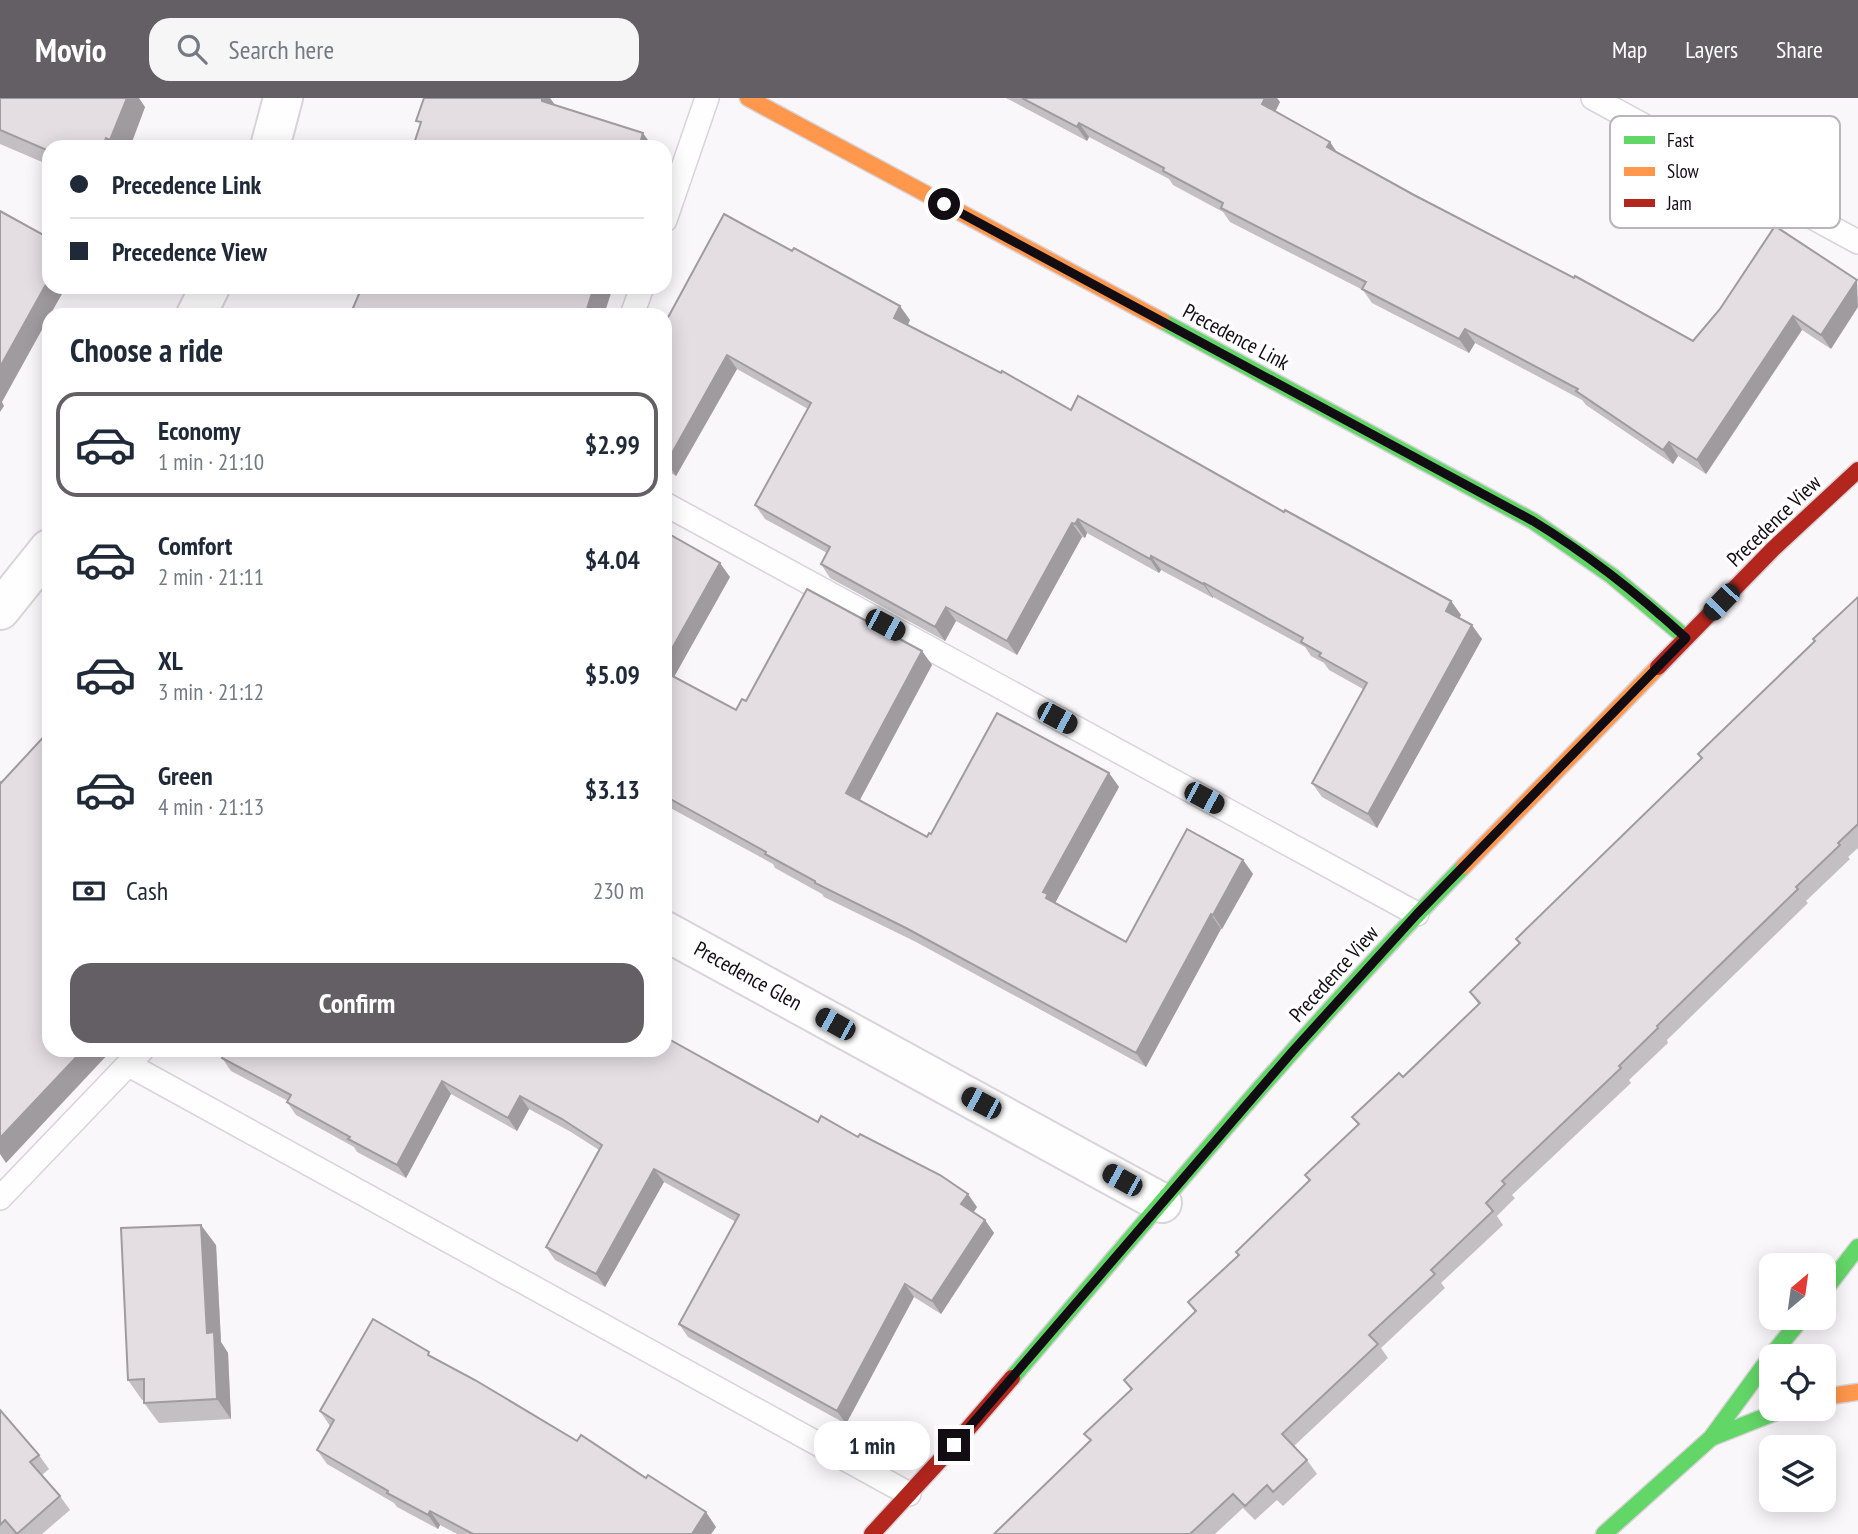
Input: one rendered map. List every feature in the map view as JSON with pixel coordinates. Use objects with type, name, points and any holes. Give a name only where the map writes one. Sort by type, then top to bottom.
[{"type":"street","points":[[272,140],[283,98]]},
{"type":"street","name":"Precedence Link","points":[[748,98],[1533,521],[1583,551],[1686,638]]},
{"type":"street","name":"Precedence View","points":[[872,1534],[954,1445],[1292,1052],[1417,914],[1773,549],[1858,470]]},
{"type":"street","points":[[0,610],[37,588]]},
{"type":"street","name":"Precedence Glen","points":[[672,935],[1162,1203]]},
{"type":"street","points":[[1836,1276],[1858,1247]]},
{"type":"street","points":[[1781,1344],[1792,1330]]},
{"type":"street","points":[[1604,1534],[1711,1438],[1759,1372]]},
{"type":"street","points":[[1836,1395],[1858,1392]]},
{"type":"street","points":[[1711,1438],[1759,1419]]},
{"type":"lane","points":[[672,200],[707,98]]},
{"type":"lane","points":[[1593,98],[1626,116]]},
{"type":"lane","points":[[1832,228],[1858,242]]},
{"type":"lane","points":[[672,508],[1417,914]]},
{"type":"lane","points":[[0,1198],[135,1058],[909,1494]]},
{"type":"building","points":[[0,98],[127,98],[110,140],[42,140],[42,148],[0,130]]},
{"type":"building","points":[[424,98],[542,98],[542,101],[643,133],[641,140],[415,140],[421,122],[416,121]]},
{"type":"building","points":[[1022,98],[1265,98],[1262,104],[1330,142],[1327,147],[1414,195],[1574,278],[1575,276],[1693,341],[1720,309],[1774,228],[1778,228],[1857,280],[1821,335],[1793,316],[1697,460],[1669,442],[1663,450],[1576,391],[1578,389],[1465,329],[1459,339],[1362,289],[1366,282],[1221,208],[1223,203],[1163,171],[1164,168],[1079,123],[1077,127]]},
{"type":"building","points":[[0,211],[42,234],[42,292],[0,367]]},
{"type":"building","points":[[724,214],[792,251],[794,248],[900,306],[894,318],[1001,373],[1002,371],[1071,410],[1078,396],[1284,512],[1285,510],[1451,601],[1446,611],[1472,625],[1368,814],[1312,783],[1367,683],[1319,656],[1321,653],[1301,642],[1303,638],[1204,583],[1151,556],[1150,559],[1078,519],[1075,524],[1072,523],[1007,641],[946,607],[935,627],[821,564],[830,547],[755,505],[811,403],[727,355],[672,453],[672,310]]},
{"type":"building","points":[[359,294],[592,294],[587,308],[353,308]]},
{"type":"building","points":[[672,536],[720,563],[672,649]]},
{"type":"building","points":[[807,589],[922,651],[846,793],[927,837],[997,713],[1109,773],[1043,892],[1048,894],[1046,898],[1126,942],[1187,829],[1243,860],[1136,1053],[906,928],[815,883],[765,854],[766,852],[672,800],[672,676],[736,710],[742,699],[746,701]]},
{"type":"building","points":[[1858,597],[1858,824],[1796,887],[1798,889],[1657,1026],[1658,1028],[1619,1066],[1621,1068],[1502,1181],[1505,1184],[1486,1203],[1493,1211],[1431,1270],[1435,1274],[1369,1335],[1378,1344],[1282,1434],[1307,1460],[1273,1492],[1267,1485],[1245,1506],[1233,1494],[1190,1534],[994,1534],[1091,1440],[1084,1434],[1132,1389],[1124,1380],[1196,1311],[1188,1302],[1239,1255],[1236,1252],[1310,1180],[1305,1175],[1359,1124],[1352,1117],[1399,1073],[1403,1077],[1480,1003],[1470,992],[1520,943],[1516,939],[1702,758],[1698,754]]},
{"type":"building","points":[[42,739],[42,1057],[76,1057],[0,1138],[0,782]]},
{"type":"building","points":[[672,1041],[818,1122],[821,1116],[858,1137],[860,1134],[940,1175],[968,1194],[961,1204],[985,1220],[932,1301],[905,1284],[837,1411],[679,1324],[739,1215],[654,1169],[596,1274],[546,1247],[602,1145],[562,1119],[520,1096],[508,1118],[442,1081],[397,1165],[287,1102],[291,1095],[222,1058],[672,1057]]},
{"type":"building","points":[[201,1225],[207,1333],[214,1332],[217,1399],[144,1403],[144,1379],[128,1380],[121,1228]]},
{"type":"building","points":[[373,1319],[429,1352],[428,1355],[577,1441],[581,1435],[646,1478],[648,1475],[706,1512],[692,1534],[473,1534],[430,1511],[428,1515],[387,1493],[388,1491],[317,1450],[334,1420],[320,1411]]},
{"type":"building","points":[[0,1410],[39,1455],[30,1462],[60,1496],[17,1534],[5,1520],[0,1525]]},
{"type":"traffic: fast","points":[[1162,321],[1533,521],[1612,576],[1686,638]]},
{"type":"traffic: fast","points":[[1012,1378],[1290,1054],[1464,866]]},
{"type":"traffic: fast","points":[[1836,1275],[1858,1247]]},
{"type":"traffic: fast","points":[[1781,1344],[1792,1330]]},
{"type":"traffic: fast","points":[[1604,1534],[1711,1438],[1759,1372]]},
{"type":"traffic: fast","points":[[1711,1438],[1759,1419]]},
{"type":"traffic: slow","points":[[748,98],[1162,321]]},
{"type":"traffic: slow","points":[[1464,866],[1658,667]]},
{"type":"traffic: slow","points":[[1836,1395],[1858,1392]]},
{"type":"traffic: jam","points":[[1658,667],[1773,549],[1858,470]]},
{"type":"traffic: jam","points":[[872,1534],[1012,1378]]},
{"type":"route","points":[[944,204],[1533,521],[1583,551],[1642,598],[1686,638],[1417,914],[1292,1052],[954,1445]]}]
